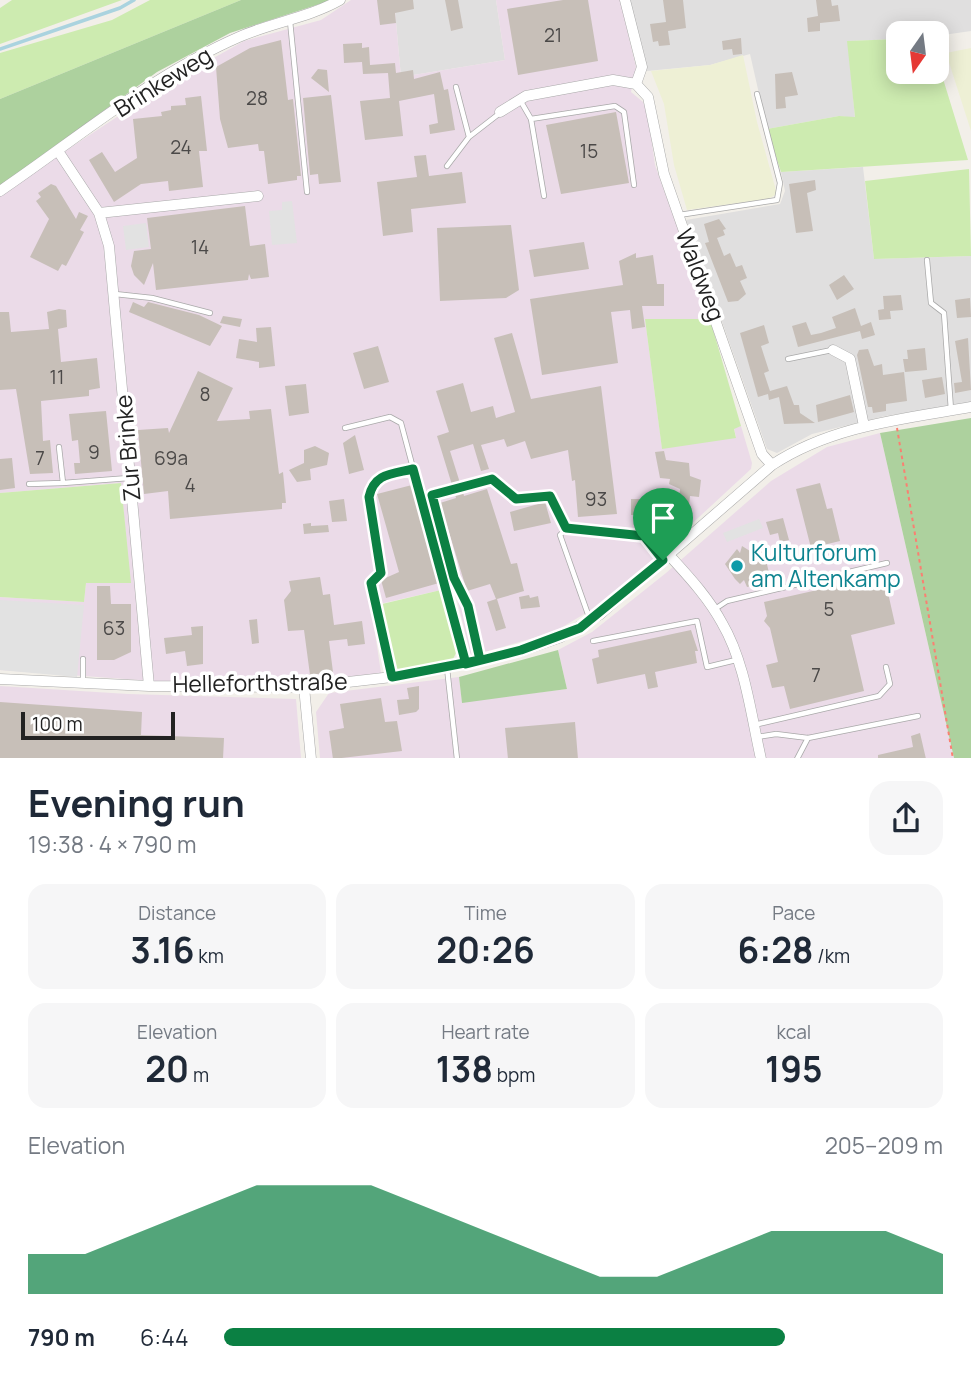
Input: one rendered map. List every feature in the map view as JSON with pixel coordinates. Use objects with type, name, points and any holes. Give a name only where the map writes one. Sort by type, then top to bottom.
[{"type":"street","name":"Brinkeweg","points":[[0,191],[155,80],[241,36],[316,14],[340,0]]},
{"type":"street","points":[[500,112],[526,96],[613,80],[636,84],[642,67],[625,0]]},
{"type":"street","name":"Waldweg","points":[[636,84],[648,97],[664,174],[762,454],[772,465]]},
{"type":"street","name":"Zur Brinke","points":[[58,151],[99,213],[109,246],[149,686]]},
{"type":"street","points":[[99,213],[258,196]]},
{"type":"street","points":[[833,350],[849,359],[864,426]]},
{"type":"street","name":"Helleforthstraße","points":[[0,679],[149,686],[304,687],[392,677],[466,664],[561,637],[590,621],[772,465],[815,441],[864,426],[971,407]]},
{"type":"street","points":[[666,557],[699,588],[723,624],[737,660],[761,758]]},
{"type":"street","points":[[304,687],[311,758]]},
{"type":"lane","points":[[290,21],[307,192]]},
{"type":"lane","points":[[456,87],[469,136]]},
{"type":"lane","points":[[678,215],[778,200],[780,183],[757,94]]},
{"type":"lane","points":[[520,100],[531,119],[544,196]]},
{"type":"lane","points":[[531,119],[615,106],[624,112],[634,185]]},
{"type":"lane","points":[[447,166],[469,136],[500,112]]},
{"type":"lane","points":[[927,260],[931,303],[944,313],[951,411]]},
{"type":"lane","points":[[114,294],[152,298],[210,313]]},
{"type":"lane","points":[[788,359],[833,350]]},
{"type":"lane","points":[[345,428],[390,417],[401,423],[466,664]]},
{"type":"lane","points":[[59,447],[63,483]]},
{"type":"lane","points":[[392,677],[371,583],[381,573],[369,497],[375,479],[413,469]]},
{"type":"lane","points":[[29,484],[130,478]]},
{"type":"lane","points":[[480,660],[468,606],[454,578],[432,495],[492,479],[516,499],[550,496],[566,528]]},
{"type":"lane","points":[[566,528],[644,536],[666,557]]},
{"type":"lane","points":[[566,528],[560,535],[590,621]]},
{"type":"lane","points":[[714,610],[727,601],[887,563]]},
{"type":"lane","points":[[593,641],[697,621],[707,667],[737,660]]},
{"type":"lane","points":[[83,659],[83,684]]},
{"type":"lane","points":[[447,667],[457,758]]},
{"type":"lane","points":[[753,725],[879,696],[890,684],[886,667]]},
{"type":"lane","points":[[756,737],[776,734],[808,738],[918,716]]},
{"type":"lane","points":[[797,758],[808,738]]},
{"type":"path","points":[[896,420],[953,758]]},
{"type":"shaded area","points":[[351,0],[394,0],[401,77],[505,60],[496,0],[620,0],[636,67],[631,92],[643,102],[648,115],[655,165],[710,319],[645,319],[662,448],[736,437],[734,428],[741,426],[752,463],[751,469],[658,555],[596,607],[554,632],[471,656],[454,587],[371,606],[381,673],[295,683],[153,681],[0,670],[0,597],[84,602],[86,583],[130,583],[121,483],[0,493],[0,194],[167,84],[244,41],[321,20]]},
{"type":"shaded area","points":[[394,0],[496,0],[505,60],[401,77]]},
{"type":"shaded area","points":[[629,0],[971,0],[971,31],[949,34],[949,21],[886,21],[886,39],[848,41],[855,118],[839,116],[767,129],[750,54],[710,65],[647,71]]},
{"type":"shaded area","points":[[863,167],[874,259],[971,256],[971,403],[885,416],[812,434],[777,453],[767,449],[686,220],[780,204],[785,191],[781,172]]},
{"type":"shaded area","points":[[292,201],[297,243],[272,245],[269,211],[282,210],[282,202]]},
{"type":"shaded area","points":[[146,223],[149,247],[126,250],[123,226]]},
{"type":"shaded area","points":[[880,433],[954,758],[320,758],[316,712],[329,693],[459,677],[462,702],[567,689],[558,650],[592,632],[666,573],[771,481],[827,447]]},
{"type":"shaded area","points":[[759,519],[763,528],[727,542],[723,533]]},
{"type":"shaded area","points":[[0,600],[84,605],[77,677],[0,670]]},
{"type":"shaded area","points":[[0,686],[128,694],[296,699],[301,758],[0,758]]},
{"type":"green space","points":[[12,0],[122,0],[0,44],[0,8]]},
{"type":"green space","points":[[150,0],[241,0],[0,99],[0,53],[112,20]]},
{"type":"green space","points":[[241,0],[332,0],[230,33],[157,72],[0,186],[0,99]]},
{"type":"green space","points":[[886,39],[886,84],[945,84],[968,160],[781,172],[767,129],[839,116],[855,117],[847,41]]},
{"type":"green space","points":[[971,48],[971,131],[949,62],[949,52]]},
{"type":"green space","points":[[743,55],[757,122],[777,194],[768,199],[687,210],[674,165],[664,104],[651,71],[710,65]]},
{"type":"green space","points":[[969,169],[971,256],[874,259],[865,181]]},
{"type":"green space","points":[[645,319],[710,319],[741,426],[734,429],[736,438],[662,449]]},
{"type":"green space","points":[[971,418],[971,758],[954,758],[880,433]]},
{"type":"green space","points":[[121,483],[131,583],[86,583],[84,602],[0,597],[0,493]]},
{"type":"green space","points":[[441,590],[457,651],[453,659],[398,670],[390,656],[378,605]]},
{"type":"green space","points":[[558,650],[567,689],[462,703],[459,677]]},
{"type":"building","points":[[377,0],[413,0],[414,9],[395,13],[396,23],[380,25]]},
{"type":"building","points":[[445,0],[458,0],[463,28],[451,31]]},
{"type":"building","points":[[563,0],[588,0],[598,61],[518,75],[507,9]]},
{"type":"building","points":[[663,0],[683,0],[686,28],[668,31],[670,45],[659,46],[658,41],[653,42],[650,24],[666,22]]},
{"type":"building","points":[[816,0],[831,0],[832,6],[838,5],[840,21],[820,23],[820,31],[808,32],[807,18],[818,16]]},
{"type":"building","points":[[741,38],[742,54],[733,55],[732,49],[723,50],[722,41]]},
{"type":"building","points":[[281,40],[288,100],[293,99],[301,176],[297,176],[297,180],[268,184],[264,151],[259,151],[258,144],[228,148],[220,119],[216,67],[250,48]]},
{"type":"building","points":[[362,43],[362,48],[369,47],[370,65],[395,63],[396,73],[413,70],[414,79],[440,72],[444,90],[448,89],[455,130],[430,134],[429,125],[438,123],[434,94],[399,101],[403,136],[365,140],[360,101],[390,98],[388,73],[363,74],[362,62],[344,63],[343,44]]},
{"type":"building","points":[[318,69],[327,70],[329,92],[311,78]]},
{"type":"building","points":[[792,72],[798,95],[785,97],[786,108],[776,109],[775,74]]},
{"type":"building","points":[[331,95],[341,182],[319,184],[318,174],[310,175],[303,98]]},
{"type":"building","points":[[201,96],[207,151],[199,151],[203,187],[169,191],[168,181],[141,184],[114,202],[89,160],[102,152],[115,172],[137,158],[133,119],[162,116],[161,112],[171,110],[171,106],[186,105],[185,98]]},
{"type":"building","points":[[616,112],[629,183],[561,194],[546,125]]},
{"type":"building","points":[[426,155],[429,176],[462,172],[466,203],[411,209],[413,232],[383,236],[377,182],[417,177],[414,156]]},
{"type":"building","points":[[815,180],[816,190],[807,193],[813,231],[796,233],[789,184]]},
{"type":"building","points":[[51,184],[56,186],[76,219],[79,212],[88,216],[80,230],[84,232],[66,266],[62,264],[58,271],[30,257],[49,219],[36,201],[41,197],[38,193]]},
{"type":"building","points":[[245,206],[250,246],[265,244],[269,277],[251,279],[249,274],[248,280],[156,290],[153,263],[144,285],[134,275],[131,266],[134,251],[151,249],[147,218]]},
{"type":"building","points":[[719,219],[726,229],[723,230],[725,235],[717,238],[724,256],[730,253],[736,267],[742,265],[747,278],[740,281],[746,294],[738,301],[728,302],[705,243],[709,242],[704,224]]},
{"type":"building","points":[[511,225],[519,290],[506,298],[440,301],[437,228]]},
{"type":"building","points":[[584,242],[589,269],[534,277],[529,250]]},
{"type":"building","points":[[636,253],[636,258],[653,255],[657,284],[664,284],[664,306],[642,306],[645,327],[632,329],[630,310],[611,312],[618,363],[542,375],[530,299],[623,285],[619,261]]},
{"type":"building","points":[[844,275],[854,289],[837,300],[829,285]]},
{"type":"building","points":[[901,295],[903,310],[890,311],[891,319],[879,320],[878,310],[884,309],[883,296]]},
{"type":"building","points":[[970,298],[971,317],[957,318],[955,300]]},
{"type":"building","points":[[133,302],[144,307],[148,302],[199,315],[222,326],[210,346],[129,312]]},
{"type":"building","points":[[855,308],[861,326],[871,322],[875,335],[862,339],[860,331],[798,347],[792,326],[806,322],[811,335],[821,333],[836,328],[832,317]]},
{"type":"building","points":[[66,310],[67,327],[58,329],[61,362],[97,358],[100,388],[89,390],[89,396],[41,401],[43,441],[50,440],[53,473],[30,474],[16,389],[0,390],[0,312],[9,312],[11,332],[49,329],[47,312]]},
{"type":"building","points":[[223,316],[242,319],[240,327],[220,323]]},
{"type":"building","points":[[764,325],[769,343],[761,346],[769,371],[764,373],[770,391],[787,386],[794,405],[799,405],[800,413],[815,423],[784,424],[779,397],[769,400],[768,394],[758,397],[740,333]]},
{"type":"building","points":[[271,327],[275,366],[259,368],[259,362],[236,358],[239,339],[257,342],[256,328]]},
{"type":"building","points":[[512,333],[531,399],[601,386],[617,514],[578,517],[575,480],[572,481],[568,450],[531,459],[525,441],[507,447],[504,439],[481,445],[489,469],[481,471],[473,444],[450,451],[460,483],[452,485],[437,436],[449,432],[436,391],[463,383],[471,412],[493,406],[496,418],[515,412],[494,338]]},
{"type":"building","points":[[968,338],[971,390],[955,393],[954,383],[962,382],[955,341]]},
{"type":"building","points":[[378,346],[389,382],[364,389],[353,353]]},
{"type":"building","points":[[925,348],[927,370],[905,372],[903,359],[908,359],[907,350]]},
{"type":"building","points":[[868,349],[874,366],[882,364],[883,375],[904,372],[907,401],[886,404],[886,411],[873,413],[872,407],[868,407],[857,355],[859,350]]},
{"type":"building","points":[[198,371],[233,388],[217,421],[250,419],[249,411],[271,409],[279,474],[283,472],[286,503],[282,503],[282,509],[170,519],[168,491],[144,494],[138,430],[168,428],[169,433]]},
{"type":"building","points":[[942,377],[945,394],[925,398],[922,380]]},
{"type":"building","points":[[306,384],[309,413],[289,416],[285,386]]},
{"type":"building","points":[[850,395],[854,412],[818,422],[816,405]]},
{"type":"building","points":[[106,411],[112,471],[75,474],[74,463],[80,463],[78,440],[72,441],[69,414]]},
{"type":"building","points":[[355,435],[364,470],[349,474],[343,443]]},
{"type":"building","points":[[315,446],[329,453],[327,465],[310,469],[311,480],[297,482],[289,470],[304,463],[304,450]]},
{"type":"building","points":[[664,451],[666,460],[689,463],[690,476],[701,480],[699,497],[690,496],[688,515],[678,514],[680,489],[669,484],[670,479],[660,478],[655,452]]},
{"type":"building","points":[[12,458],[15,488],[0,490],[0,459]]},
{"type":"building","points":[[820,483],[827,509],[832,508],[840,541],[811,548],[796,489]]},
{"type":"building","points":[[412,485],[439,583],[386,598],[381,580],[399,572],[377,494]]},
{"type":"building","points":[[487,489],[511,564],[517,563],[524,591],[497,599],[506,628],[496,631],[487,602],[496,599],[490,584],[467,591],[440,503],[456,498],[455,494],[463,492],[464,496]]},
{"type":"building","points":[[344,499],[347,521],[332,522],[329,501]]},
{"type":"building","points":[[631,499],[648,499],[648,515],[631,515]]},
{"type":"building","points":[[545,502],[551,523],[514,531],[510,512]]},
{"type":"building","points":[[783,518],[789,540],[780,542],[778,533],[770,535],[766,522]]},
{"type":"building","points":[[311,523],[311,526],[328,525],[329,532],[304,534],[303,524]]},
{"type":"building","points":[[742,546],[750,551],[763,548],[771,581],[747,587],[744,580],[740,584],[735,579],[725,564],[737,549],[740,553]]},
{"type":"building","points":[[884,575],[895,624],[851,635],[864,691],[790,709],[784,686],[772,688],[766,665],[778,662],[770,628],[764,621],[767,616],[764,602]]},
{"type":"building","points":[[320,577],[323,595],[330,594],[334,625],[362,621],[365,644],[348,646],[347,639],[329,641],[333,672],[310,675],[304,630],[288,631],[284,600],[291,591],[289,581]]},
{"type":"building","points":[[97,586],[110,586],[111,604],[131,604],[131,652],[114,660],[97,660]]},
{"type":"building","points":[[529,595],[530,598],[538,596],[540,607],[521,609],[519,597]]},
{"type":"building","points":[[257,619],[259,643],[252,644],[249,620]]},
{"type":"building","points":[[203,626],[203,664],[187,666],[185,651],[166,654],[164,638],[192,635],[191,627]]},
{"type":"building","points":[[691,630],[698,651],[695,651],[697,663],[655,672],[658,687],[648,689],[645,674],[597,684],[592,659],[599,657],[598,650]]},
{"type":"building","points":[[419,686],[419,709],[399,715],[397,700],[409,699],[407,688]]},
{"type":"building","points":[[381,698],[385,722],[397,721],[402,751],[333,758],[329,731],[344,728],[340,704]]},
{"type":"building","points":[[0,702],[142,712],[141,735],[224,738],[223,758],[0,758]]},
{"type":"building","points":[[575,722],[578,758],[508,758],[505,728]]},
{"type":"building","points":[[920,733],[926,758],[878,758],[878,755],[913,747],[911,736]]},
{"type":"waterway","points":[[0,49],[120,8],[134,0]]},
{"type":"place","name":"Kulturforum am Altenkamp","points":[[737,566]]},
{"type":"route","points":[[663,560],[580,628],[521,650],[466,664],[413,469],[380,476],[371,487],[369,497],[381,573],[371,583],[392,677],[466,664],[480,660],[468,606],[454,578],[432,495],[492,479],[516,499],[550,496],[566,528],[644,536],[663,560]]}]
